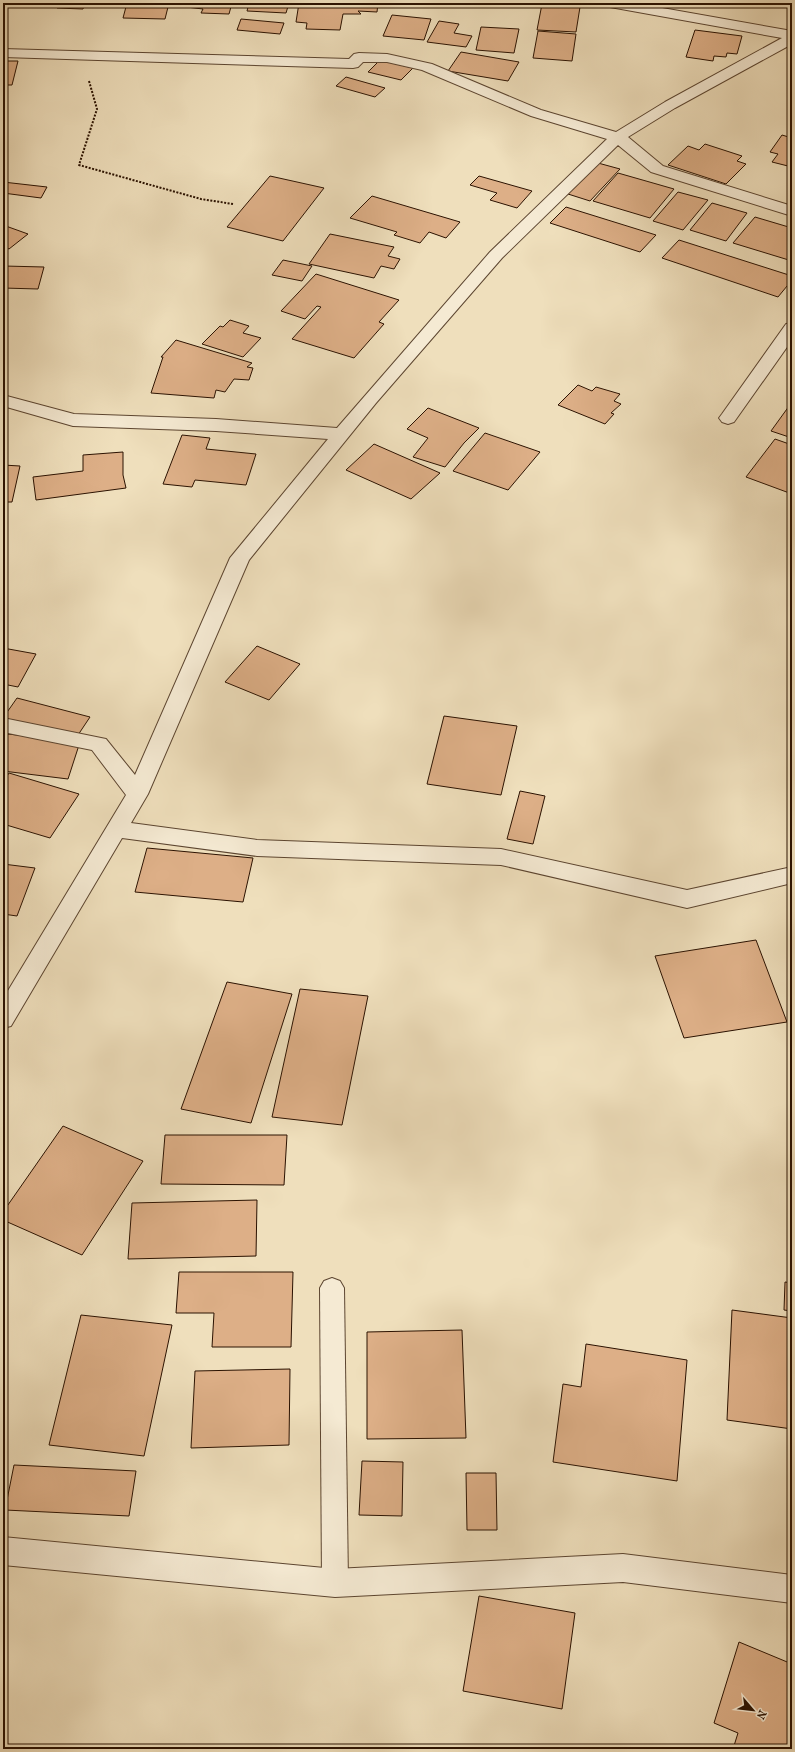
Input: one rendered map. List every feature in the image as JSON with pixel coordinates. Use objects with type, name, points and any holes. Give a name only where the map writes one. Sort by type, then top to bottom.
[{"type":"street","points":[[610,3],[792,34]]},
{"type":"street","points":[[3,1019],[137,794],[240,558],[370,399],[496,255],[618,137],[670,105],[792,38]]},
{"type":"street","points":[[3,53],[353,64],[359,57],[387,58],[427,68],[536,113],[618,137],[657,168],[792,211]]},
{"type":"street","points":[[728,418],[792,328]]},
{"type":"street","points":[[3,400],[74,420],[216,425],[342,434]]},
{"type":"street","points":[[3,725],[99,744],[137,794]]},
{"type":"street","points":[[116,828],[257,848],[501,857],[687,899],[792,875]]},
{"type":"street","points":[[3,1551],[335,1583],[623,1568],[792,1589]]},
{"type":"lane","points":[[332,1288],[335,1583]]},
{"type":"path","points":[[88,56],[89,84],[97,109],[78,165],[201,199],[233,204]]},
{"type":"building","points":[[59,3],[85,3],[83,9],[57,8]]},
{"type":"building","points":[[127,3],[169,3],[165,19],[123,18]]},
{"type":"building","points":[[179,3],[232,3],[229,14],[201,13],[203,9],[178,6]]},
{"type":"building","points":[[249,3],[289,3],[286,13],[247,11]]},
{"type":"building","points":[[299,3],[378,3],[377,12],[358,11],[361,14],[343,14],[340,30],[306,29],[307,23],[296,22]]},
{"type":"building","points":[[480,3],[504,3],[502,6]]},
{"type":"building","points":[[542,4],[580,7],[576,32],[537,30]]},
{"type":"building","points":[[392,15],[431,19],[424,40],[383,36]]},
{"type":"building","points":[[241,19],[284,23],[280,34],[237,30]]},
{"type":"building","points":[[439,21],[459,24],[454,33],[472,36],[466,47],[427,42]]},
{"type":"building","points":[[481,27],[519,29],[514,53],[476,50]]},
{"type":"building","points":[[695,30],[742,36],[737,54],[727,53],[726,57],[714,56],[713,61],[686,57]]},
{"type":"building","points":[[538,31],[576,34],[572,61],[533,58]]},
{"type":"building","points":[[461,52],[519,62],[508,81],[448,71]]},
{"type":"building","points":[[380,60],[413,68],[401,80],[368,72]]},
{"type":"building","points":[[3,61],[18,61],[12,85],[3,85]]},
{"type":"building","points":[[346,77],[385,88],[375,97],[336,86]]},
{"type":"building","points":[[782,135],[792,138],[792,167],[772,162],[778,154],[770,152]]},
{"type":"building","points":[[705,144],[742,156],[737,161],[746,164],[726,184],[668,165],[688,146],[699,150]]},
{"type":"building","points":[[598,163],[620,169],[590,201],[568,194]]},
{"type":"building","points":[[618,173],[674,189],[650,218],[593,201]]},
{"type":"building","points":[[270,176],[324,188],[283,241],[227,227]]},
{"type":"building","points":[[479,176],[532,191],[517,208],[490,200],[497,193],[470,185]]},
{"type":"building","points":[[3,182],[47,187],[41,198],[3,193]]},
{"type":"building","points":[[678,192],[708,200],[683,230],[653,221]]},
{"type":"building","points":[[372,196],[460,222],[446,238],[429,232],[420,243],[394,235],[397,232],[350,218]]},
{"type":"building","points":[[712,203],[747,213],[726,241],[690,230]]},
{"type":"building","points":[[566,207],[656,235],[640,252],[550,223]]},
{"type":"building","points":[[755,217],[792,228],[792,261],[733,243]]},
{"type":"building","points":[[3,225],[28,234],[9,249],[3,246]]},
{"type":"building","points":[[330,234],[394,247],[388,256],[400,259],[394,269],[381,266],[374,278],[309,264]]},
{"type":"building","points":[[679,240],[792,276],[792,280],[778,297],[662,258]]},
{"type":"building","points":[[283,260],[312,266],[302,281],[272,275]]},
{"type":"building","points":[[4,266],[44,267],[38,289],[3,288]]},
{"type":"building","points":[[316,274],[399,300],[379,322],[384,324],[354,358],[292,339],[321,307],[317,306],[305,319],[281,311]]},
{"type":"building","points":[[230,320],[249,326],[243,333],[261,338],[243,357],[202,344],[220,326],[223,327]]},
{"type":"building","points":[[176,340],[252,363],[247,367],[253,368],[249,380],[234,379],[225,392],[216,390],[214,398],[151,393],[163,357],[161,357]]},
{"type":"building","points":[[578,385],[592,391],[596,387],[620,394],[614,401],[621,404],[611,413],[614,414],[605,424],[558,405]]},
{"type":"building","points":[[792,402],[792,438],[771,431]]},
{"type":"building","points":[[428,408],[479,428],[464,443],[445,467],[413,457],[428,438],[407,429]]},
{"type":"building","points":[[485,433],[540,452],[508,490],[453,471]]},
{"type":"building","points":[[182,435],[210,438],[206,449],[256,454],[246,485],[195,480],[192,487],[163,484]]},
{"type":"building","points":[[775,439],[792,445],[792,494],[746,477]]},
{"type":"building","points":[[374,444],[440,473],[411,499],[346,470]]},
{"type":"building","points":[[123,452],[123,475],[126,488],[36,500],[33,477],[83,471],[83,455]]},
{"type":"building","points":[[3,465],[20,466],[12,502],[3,502]]},
{"type":"building","points":[[257,646],[300,664],[269,700],[225,682]]},
{"type":"building","points":[[3,648],[36,654],[18,687],[3,684]]},
{"type":"building","points":[[17,698],[90,717],[76,738],[3,718]]},
{"type":"building","points":[[444,716],[517,726],[501,795],[427,784]]},
{"type":"building","points":[[8,734],[80,742],[68,779],[3,771],[3,747]]},
{"type":"building","points":[[9,773],[79,794],[50,838],[3,824],[3,782]]},
{"type":"building","points":[[520,791],[545,796],[533,844],[507,839]]},
{"type":"building","points":[[147,848],[253,858],[243,902],[135,892]]},
{"type":"building","points":[[3,864],[35,868],[17,916],[3,914]]},
{"type":"building","points":[[756,940],[787,1022],[684,1038],[655,956]]},
{"type":"building","points":[[227,982],[292,994],[251,1123],[181,1109]]},
{"type":"building","points":[[300,989],[368,996],[342,1125],[272,1117]]},
{"type":"building","points":[[63,1126],[143,1161],[82,1255],[3,1220],[3,1212]]},
{"type":"building","points":[[165,1135],[287,1135],[284,1185],[161,1184]]},
{"type":"building","points":[[257,1200],[256,1256],[128,1259],[132,1203]]},
{"type":"building","points":[[179,1272],[293,1272],[291,1347],[212,1347],[214,1313],[176,1313]]},
{"type":"building","points":[[785,1282],[792,1283],[792,1311],[784,1310]]},
{"type":"building","points":[[732,1310],[792,1318],[792,1429],[727,1420]]},
{"type":"building","points":[[81,1315],[172,1325],[144,1456],[49,1445]]},
{"type":"building","points":[[462,1330],[466,1438],[367,1439],[367,1332]]},
{"type":"building","points":[[586,1344],[687,1360],[677,1481],[553,1462],[563,1384],[581,1387]]},
{"type":"building","points":[[290,1369],[289,1445],[191,1448],[195,1371]]},
{"type":"building","points":[[362,1461],[403,1462],[402,1516],[359,1515]]},
{"type":"building","points":[[14,1465],[136,1471],[129,1516],[5,1510]]},
{"type":"building","points":[[466,1473],[496,1473],[497,1530],[467,1530]]},
{"type":"building","points":[[479,1596],[575,1613],[562,1709],[463,1691]]},
{"type":"building","points":[[739,1642],[792,1664],[792,1749],[733,1749],[738,1733],[714,1723]]}]
